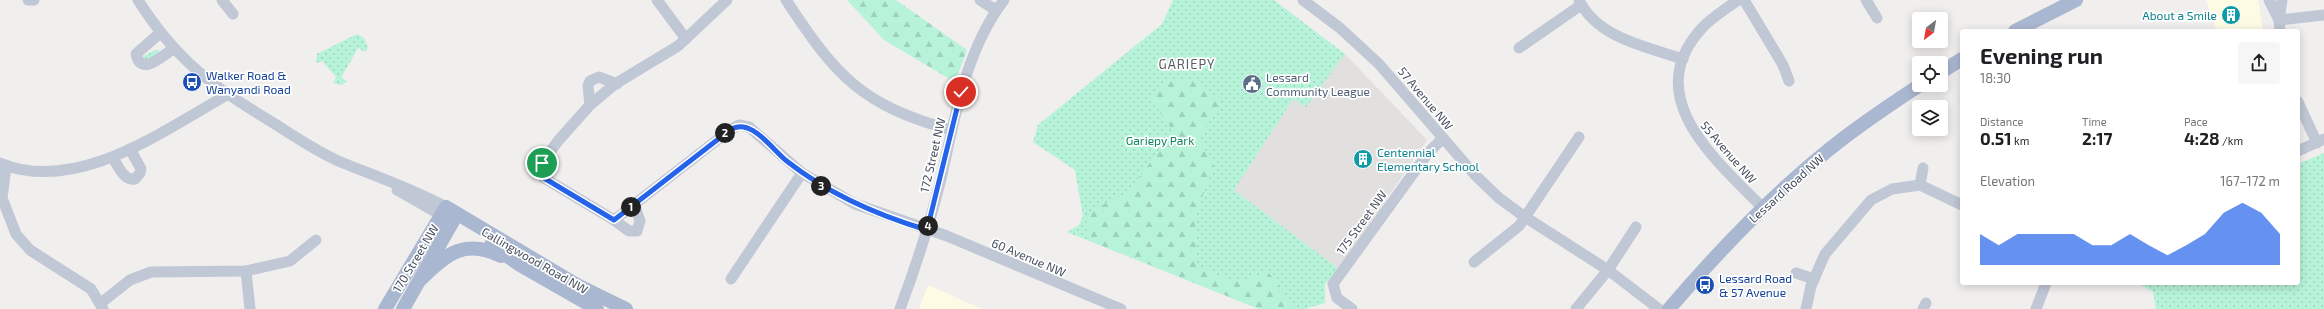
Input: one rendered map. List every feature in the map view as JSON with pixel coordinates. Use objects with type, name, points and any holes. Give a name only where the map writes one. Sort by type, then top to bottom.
[{"type":"main road","points":[[2019,29],[2076,0]]},
{"type":"main road","points":[[1948,68],[1960,60]]},
{"type":"main road","name":"Lessard Road NW","points":[[1669,309],[1718,251],[1762,208],[1843,138],[1912,91]]},
{"type":"main road","name":"Callingwood Road NW","points":[[449,214],[520,265],[597,309]]},
{"type":"main road","name":"Callingwood Road NW","points":[[449,214],[626,309]]},
{"type":"main road","name":"170 Street NW","points":[[403,309],[421,279],[449,214]]},
{"type":"main road","name":"170 Street NW","points":[[385,309],[449,214]]},
{"type":"main road","points":[[421,279],[442,258],[461,249],[477,249],[496,253],[520,265]]},
{"type":"street","points":[[28,0],[34,0]]},
{"type":"street","points":[[138,0],[160,33],[173,49],[200,75],[227,95],[325,155],[415,191],[449,214]]},
{"type":"street","points":[[222,0],[233,14]]},
{"type":"street","points":[[657,0],[686,39]]},
{"type":"street","points":[[614,220],[634,204],[640,221],[637,230],[629,231],[614,220],[547,181],[540,170],[544,160],[558,141],[590,105],[617,84],[686,39],[727,0]]},
{"type":"street","points":[[786,0],[822,54],[850,82],[872,98],[899,113],[952,130]]},
{"type":"street","points":[[980,0],[996,10]]},
{"type":"street","name":"172 Street NW","points":[[900,309],[927,230],[970,66],[996,10],[1004,0]]},
{"type":"street","name":"55 Avenue NW","points":[[1738,0],[1702,28],[1689,46],[1683,59],[1679,76],[1680,97],[1683,111],[1691,129],[1700,141],[1762,208]]},
{"type":"street","points":[[1744,0],[1783,65],[1789,81]]},
{"type":"street","points":[[1866,0],[1877,18]]},
{"type":"street","points":[[2269,0],[2279,20]]},
{"type":"street","points":[[2280,29],[2279,20],[2282,0]]},
{"type":"street","name":"57 Avenue NW","points":[[1309,2],[1379,64],[1486,186],[1525,217],[1608,270],[1659,309]]},
{"type":"street","points":[[1519,48],[1580,2],[1597,23],[1624,39],[1683,59]]},
{"type":"street","points":[[2279,20],[2324,15]]},
{"type":"street","points":[[160,33],[136,54],[137,61],[142,65],[149,66],[173,49]]},
{"type":"street","points":[[590,105],[588,86],[590,81],[599,78],[617,84]]},
{"type":"street","points":[[227,95],[113,158],[73,170],[37,171],[3,164],[2,198],[16,234],[30,250],[91,289],[102,306],[130,280],[151,272],[246,271],[290,261],[316,240]]},
{"type":"street","points":[[2300,106],[2320,141],[2300,150]]},
{"type":"street","name":"60 Avenue NW","points":[[634,204],[730,130],[739,125],[754,131],[802,173],[855,204],[957,240],[1121,309]]},
{"type":"street","points":[[1474,262],[1513,232],[1525,217],[1579,137]]},
{"type":"street","name":"175 Street NW","points":[[1352,309],[1337,298],[1333,284],[1423,160],[1443,138]]},
{"type":"street","points":[[113,158],[125,176],[131,180],[135,179],[140,173],[140,169],[130,149]]},
{"type":"street","points":[[1920,185],[1923,168]]},
{"type":"street","points":[[731,279],[802,173]]},
{"type":"street","points":[[1806,309],[1814,279],[1825,254],[1871,200],[1892,189],[1920,185],[1960,204]]},
{"type":"street","points":[[1576,309],[1608,270],[1636,226]]},
{"type":"street","points":[[246,271],[250,309]]},
{"type":"street","points":[[1796,273],[1814,279]]},
{"type":"street","points":[[2036,309],[2045,285]]},
{"type":"shaded area","points":[[2206,0],[2258,0],[2263,29],[2216,29]]},
{"type":"shaded area","points":[[1345,54],[1427,140],[1339,269],[1234,190],[1293,99],[1306,106]]},
{"type":"shaded area","points":[[928,285],[982,309],[919,309]]},
{"type":"green space","points":[[847,0],[896,0],[967,50],[955,82],[884,40]]},
{"type":"green space","name":"Gariepy Park","points":[[1173,0],[1274,0],[1345,54],[1306,107],[1293,99],[1234,190],[1339,269],[1325,284],[1325,303],[1305,309],[1259,309],[1067,232],[1079,225],[1083,216],[1075,170],[1033,142],[1038,125],[1162,24]]},
{"type":"green space","points":[[357,34],[364,38],[368,48],[365,52],[358,48],[341,78],[347,81],[342,85],[333,83],[336,77],[322,61],[316,63],[317,54]]},
{"type":"green space","points":[[155,50],[159,50],[158,54],[147,61],[142,57]]},
{"type":"green space","points":[[1167,80],[1194,80],[1221,100],[1199,139],[1214,166],[1195,216],[1197,265],[1216,275],[1231,280],[1246,279],[1267,271],[1281,287],[1292,309],[1259,309],[1088,240],[1089,212],[1129,191],[1173,132],[1150,97]]},
{"type":"green space","points":[[2324,153],[2324,309],[2156,309],[2153,292],[2141,285],[2300,285],[2300,163]]},
{"type":"place","name":"About a Smile","points":[[2231,15]]},
{"type":"place","name":"Walker Road & Wanyandi Road","points":[[192,82]]},
{"type":"place","name":"Lessard Community League","points":[[1252,84]]},
{"type":"place","name":"Centennial Elementary School","points":[[1363,159]]},
{"type":"place","name":"Lessard Road & 57 Avenue","points":[[1705,285]]},
{"type":"district","name":"GARIEPY","points":[[1187,64]]},
{"type":"route","points":[[542,163],[540,170],[547,181],[614,220],[734,127],[744,125],[754,131],[786,161],[838,196],[878,214],[927,230],[961,92]]}]
